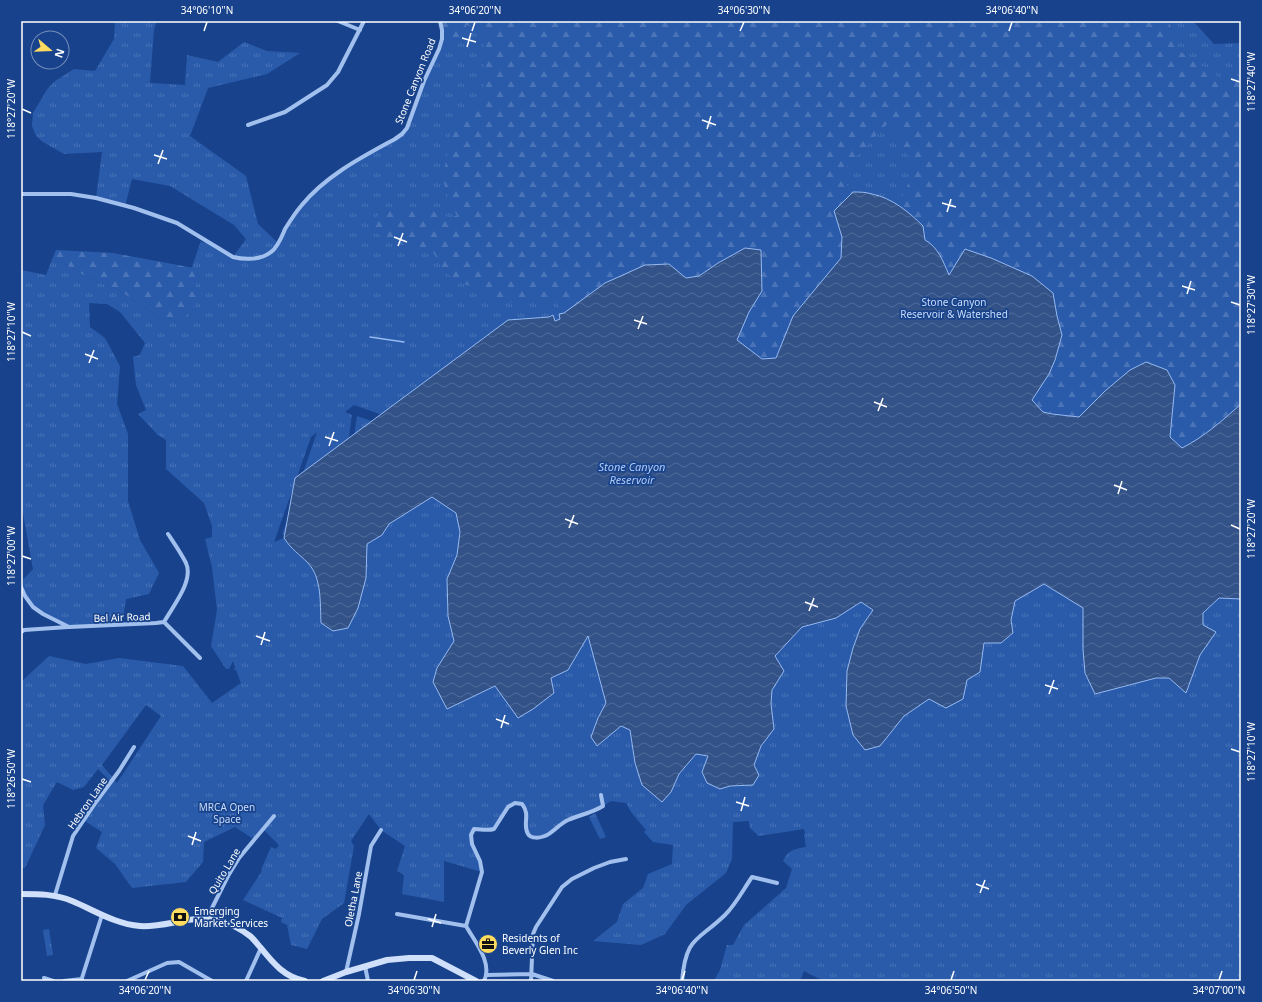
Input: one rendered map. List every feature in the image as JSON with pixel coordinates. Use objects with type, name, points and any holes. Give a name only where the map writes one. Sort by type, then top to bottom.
[{"type":"main road","points":[[21,894],[55,895],[71,900],[102,915],[139,926],[155,926],[207,918],[222,922],[235,927],[251,937],[286,975],[296,980],[305,981]]},
{"type":"main road","points":[[323,981],[364,966],[387,960],[408,958],[432,958],[476,981]]},
{"type":"street","points":[[338,21],[360,30]]},
{"type":"street","points":[[248,125],[285,112],[327,85],[338,72],[364,21]]},
{"type":"street","name":"Stone Canyon Road","points":[[21,194],[71,194],[96,198],[141,210],[177,223],[233,257],[251,259],[265,256],[273,251],[294,214],[316,190],[343,169],[402,134],[406,128],[424,81],[439,49],[442,39],[440,21]]},
{"type":"street","name":"Bel Air Road","points":[[21,587],[25,596],[33,606],[43,614],[69,627],[156,624],[164,622],[185,586],[188,575],[186,564],[168,534]]},
{"type":"street","points":[[164,622],[200,658]]},
{"type":"street","points":[[21,632],[24,630],[69,627]]},
{"type":"street","name":"Hebron Lane","points":[[55,895],[73,836],[134,747]]},
{"type":"street","points":[[484,981],[487,975],[487,967],[484,958],[466,926],[482,872],[480,862],[472,844],[471,835],[474,829],[488,831],[494,829],[508,807],[515,803],[522,804],[526,809],[526,827],[529,836],[534,838],[544,837],[568,820],[594,811],[603,806],[601,795]]},
{"type":"street","name":"Quito Lane","points":[[207,918],[228,876],[239,858],[274,816]]},
{"type":"street","name":"Oletha Lane","points":[[346,972],[359,914],[371,846],[381,830]]},
{"type":"street","points":[[531,981],[533,934],[562,887],[572,878],[594,868],[610,862],[626,859]]},
{"type":"street","points":[[682,981],[686,956],[690,946],[697,938],[725,915],[752,877],[778,883]]},
{"type":"street","points":[[397,914],[466,926]]},
{"type":"street","points":[[64,981],[81,980],[102,915]]},
{"type":"street","points":[[246,981],[261,948]]},
{"type":"street","points":[[127,981],[167,963],[180,962],[212,981]]},
{"type":"street","points":[[364,966],[368,981]]},
{"type":"street","points":[[487,975],[532,974],[553,981]]},
{"type":"street","points":[[44,978],[53,981]]},
{"type":"green space","points":[[115,21],[157,21],[154,29],[150,83],[185,85],[187,55],[218,62],[244,42],[267,51],[300,53],[267,74],[208,88],[190,136],[246,176],[258,224],[278,243],[295,213],[322,184],[346,167],[395,139],[401,134],[410,120],[426,76],[442,39],[446,42],[447,33],[445,21],[1162,21],[1169,37],[1174,38],[1169,21],[1193,21],[1214,44],[1241,43],[1241,981],[824,981],[804,971],[800,981],[714,981],[720,970],[727,945],[733,945],[744,925],[786,888],[792,869],[783,861],[787,854],[798,848],[806,847],[804,829],[759,836],[750,828],[749,821],[733,822],[732,859],[726,873],[686,905],[665,934],[641,945],[593,941],[617,922],[623,904],[643,888],[648,874],[672,864],[673,845],[653,842],[644,832],[646,830],[631,812],[626,803],[611,801],[595,811],[568,820],[544,837],[534,838],[529,836],[527,833],[526,809],[522,804],[515,803],[508,807],[494,829],[474,829],[471,835],[472,844],[480,861],[482,872],[444,861],[444,902],[402,894],[404,875],[397,871],[405,846],[381,830],[369,814],[351,841],[354,846],[344,903],[322,919],[307,949],[291,945],[287,925],[281,922],[282,918],[243,900],[262,871],[261,870],[271,847],[276,849],[279,845],[264,830],[255,840],[235,827],[204,842],[203,862],[186,882],[132,888],[115,864],[96,848],[102,832],[83,820],[111,782],[98,769],[84,787],[73,790],[57,782],[43,805],[45,825],[25,868],[21,868],[21,682],[49,656],[86,664],[119,658],[183,666],[212,703],[241,683],[236,670],[234,670],[235,667],[233,661],[229,669],[226,669],[211,646],[217,610],[212,567],[205,539],[212,537],[212,526],[204,503],[166,469],[166,440],[158,435],[138,414],[146,410],[136,385],[133,357],[140,355],[145,343],[120,312],[107,304],[89,303],[90,327],[105,338],[120,366],[117,404],[128,434],[128,501],[140,540],[159,573],[149,594],[126,599],[122,625],[69,627],[43,614],[33,607],[25,596],[21,587],[21,582],[33,569],[23,513],[21,510],[21,270],[46,275],[53,257],[87,277],[117,289],[159,319],[174,318],[201,241],[204,243],[206,239],[233,257],[246,239],[234,225],[170,186],[132,179],[125,206],[96,198],[102,152],[64,154],[43,142],[36,136],[32,126],[33,113],[48,88],[55,81],[74,69],[95,71],[114,39]],"holes":[[[354,405],[454,440],[469,467],[489,458],[517,462],[529,468],[552,487],[581,498],[586,484],[1013,631],[1013,633],[1010,636],[952,616],[939,654],[982,655],[982,660],[937,660],[922,704],[916,708],[932,660],[917,659],[859,643],[855,737],[851,726],[855,643],[857,637],[918,654],[934,654],[948,615],[861,584],[832,619],[825,621],[856,583],[779,557],[780,614],[813,624],[804,626],[779,619],[760,638],[760,715],[772,715],[773,720],[760,720],[759,750],[754,764],[754,720],[710,720],[686,766],[678,775],[688,748],[706,718],[665,694],[645,736],[634,744],[639,765],[672,788],[670,792],[636,768],[631,740],[641,733],[661,691],[646,683],[609,677],[609,706],[603,721],[594,729],[606,703],[594,654],[596,636],[589,638],[588,636],[586,638],[487,660],[490,685],[485,686],[482,661],[436,672],[438,667],[482,656],[472,583],[448,587],[447,583],[473,579],[498,469],[489,470],[474,476],[465,476],[458,470],[453,456],[442,503],[437,500],[449,449],[406,433],[395,520],[390,523],[400,431],[357,416],[354,437],[353,496],[347,514],[374,540],[370,542],[345,519],[320,593],[318,583],[340,518],[274,542],[311,437],[317,432],[282,535],[342,513],[348,494],[349,436],[352,415],[345,412]],[[1084,656],[1152,679],[1144,681],[1084,661]],[[146,705],[161,716],[117,783],[102,765]]]},
{"type":"green space","points":[[440,21],[1169,21],[1178,50],[1225,81],[1241,77],[1241,404],[1213,428],[1183,448],[1170,437],[1175,385],[1105,391],[1079,417],[1052,414],[1043,411],[1032,400],[1049,374],[1055,360],[1062,335],[1057,316],[949,276],[932,244],[925,240],[906,210],[898,205],[914,172],[899,133],[887,124],[839,175],[853,192],[834,211],[842,237],[841,258],[793,316],[776,358],[762,359],[737,340],[749,312],[762,291],[761,250],[745,248],[718,263],[699,276],[686,278],[669,264],[564,313],[559,314],[554,295],[494,304],[483,289],[463,284],[445,273],[433,252],[391,242],[371,230],[372,221],[383,210],[403,207],[429,209],[451,218],[457,215],[449,204],[443,179],[451,130],[483,96],[484,48],[480,31],[467,25],[454,48],[442,39]]},
{"type":"green space","points":[[56,250],[113,253],[194,268],[197,303],[184,318],[159,319],[117,289],[87,277],[53,257]]},
{"type":"green space","points":[[595,813],[606,837],[600,839],[589,817]]},
{"type":"green space","points":[[49,929],[53,955],[47,956],[43,930]]},
{"type":"water","name":"Stone Canyon Reservoir","points":[[853,192],[879,196],[900,206],[912,216],[923,226],[925,240],[937,250],[949,275],[965,249],[991,258],[1032,276],[1053,293],[1062,335],[1055,360],[1049,374],[1032,400],[1043,412],[1079,417],[1105,391],[1130,370],[1146,362],[1167,370],[1175,385],[1170,437],[1182,448],[1206,433],[1241,404],[1241,599],[1219,598],[1203,613],[1203,625],[1216,632],[1200,655],[1186,693],[1169,678],[1156,678],[1095,694],[1085,673],[1083,649],[1083,608],[1044,584],[1015,601],[1011,620],[1013,633],[1001,643],[984,643],[980,672],[967,680],[963,699],[946,708],[929,699],[904,716],[880,746],[865,750],[853,735],[846,706],[847,671],[853,648],[860,629],[873,610],[861,602],[836,618],[802,627],[775,656],[784,671],[772,690],[771,704],[774,729],[761,746],[754,765],[759,775],[753,785],[730,786],[720,789],[707,783],[702,772],[708,756],[696,754],[679,774],[671,792],[662,802],[642,785],[635,763],[630,730],[621,726],[597,746],[591,737],[598,718],[606,703],[588,636],[568,670],[551,678],[554,693],[518,718],[495,686],[447,709],[433,682],[437,668],[454,641],[448,616],[447,579],[457,555],[460,532],[456,513],[432,497],[389,524],[382,535],[367,544],[366,578],[358,608],[348,628],[333,631],[321,623],[318,583],[313,569],[292,549],[284,538],[295,478],[508,320],[549,317],[553,315],[555,321],[560,319],[559,314],[564,313],[605,283],[645,265],[669,264],[686,278],[699,276],[718,263],[745,248],[761,250],[762,291],[749,312],[737,340],[762,359],[776,358],[793,316],[841,258],[842,237],[834,211]]},
{"type":"waterway","points":[[370,337],[404,342]]},
{"type":"place","name":"Emerging Market Services","points":[[180,917]]},
{"type":"place","name":"Residents of Beverly Glen Inc","points":[[488,944]]},
{"type":"park label","name":"Stone Canyon Reservoir & Watershed","points":[[954,308]]},
{"type":"park label","name":"MRCA Open Space","points":[[227,812]]}]
